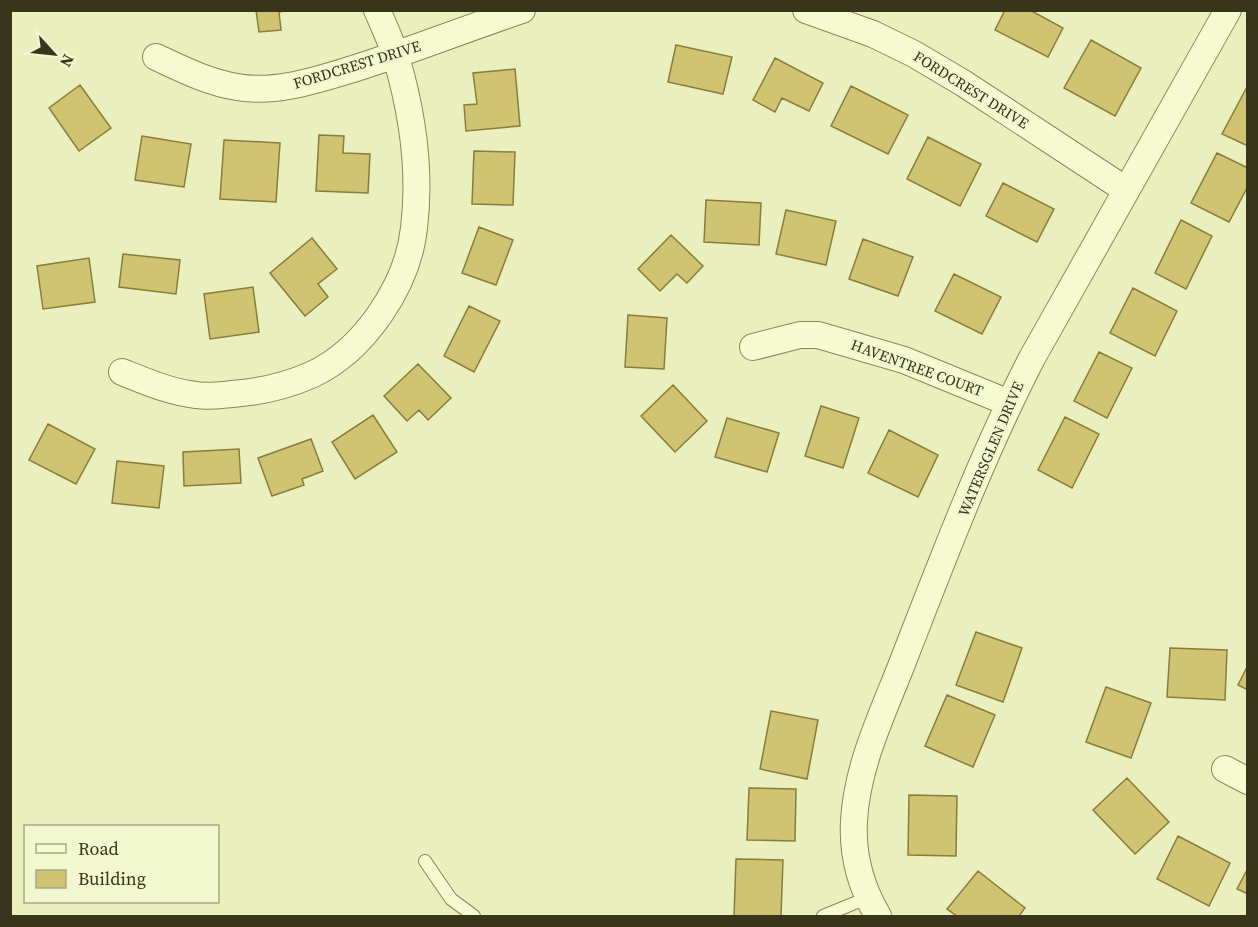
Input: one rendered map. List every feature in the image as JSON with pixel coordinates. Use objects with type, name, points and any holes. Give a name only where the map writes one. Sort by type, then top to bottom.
[{"type":"street","points":[[122,372],[163,388],[198,396],[246,393],[280,386],[313,374],[342,354],[366,332],[384,310],[400,281],[414,228],[416,172],[411,118],[396,56],[378,10]]},
{"type":"street","name":"FORDCREST DRIVE","points":[[156,57],[203,79],[238,87],[290,86],[396,56],[470,27],[522,10]]},
{"type":"street","name":"FORDCREST DRIVE","points":[[806,10],[873,34],[914,54],[963,83],[1126,190]]},
{"type":"street","name":"WATERSGLEN DRIVE","points":[[872,907],[858,873],[854,848],[857,790],[863,765],[926,602],[1009,403],[1032,358],[1228,10]]},
{"type":"street","name":"HAVENTREE COURT","points":[[753,347],[800,335],[828,337],[904,360],[1009,403]]},
{"type":"street","points":[[1225,769],[1248,781]]},
{"type":"lane","points":[[425,861],[451,899],[474,916]]},
{"type":"lane","points":[[822,916],[872,907]]},
{"type":"building","points":[[256,10],[289,10],[279,12],[281,30],[259,32]]},
{"type":"building","points":[[1005,10],[1030,10],[1063,28],[1048,57],[995,30]]},
{"type":"building","points":[[1091,40],[1141,68],[1115,116],[1064,88]]},
{"type":"building","points":[[676,45],[732,57],[723,94],[668,82]]},
{"type":"building","points":[[775,58],[823,83],[809,111],[782,98],[775,112],[753,100]]},
{"type":"building","points":[[515,69],[520,126],[466,131],[464,105],[477,104],[473,73]]},
{"type":"building","points":[[80,85],[111,128],[79,151],[49,108]]},
{"type":"building","points":[[1248,85],[1248,146],[1222,134]]},
{"type":"building","points":[[851,86],[908,115],[888,154],[831,126]]},
{"type":"building","points":[[319,135],[344,136],[343,153],[370,154],[368,193],[316,191]]},
{"type":"building","points":[[142,136],[191,144],[184,187],[135,180]]},
{"type":"building","points":[[928,137],[981,164],[960,206],[907,179]]},
{"type":"building","points":[[224,140],[280,143],[276,202],[220,199]]},
{"type":"building","points":[[474,151],[515,152],[513,205],[472,204]]},
{"type":"building","points":[[1217,153],[1248,168],[1248,186],[1229,222],[1191,203]]},
{"type":"building","points":[[1003,183],[1054,209],[1037,242],[986,216]]},
{"type":"building","points":[[706,200],[761,203],[759,245],[704,242]]},
{"type":"building","points":[[786,210],[836,221],[826,265],[776,254]]},
{"type":"building","points":[[1181,220],[1212,236],[1186,289],[1155,273]]},
{"type":"building","points":[[479,227],[513,240],[496,285],[462,273]]},
{"type":"building","points":[[671,235],[703,266],[687,283],[677,274],[660,291],[638,269]]},
{"type":"building","points":[[312,238],[337,269],[318,284],[328,297],[305,316],[270,273]]},
{"type":"building","points":[[863,239],[913,257],[898,296],[849,279]]},
{"type":"building","points":[[123,254],[180,260],[176,294],[119,287]]},
{"type":"building","points":[[89,258],[95,302],[43,309],[37,266]]},
{"type":"building","points":[[954,274],[1001,297],[982,334],[935,311]]},
{"type":"building","points":[[253,287],[259,332],[210,339],[204,294]]},
{"type":"building","points":[[1133,288],[1177,311],[1155,356],[1110,333]]},
{"type":"building","points":[[469,306],[500,321],[474,372],[444,356]]},
{"type":"building","points":[[628,315],[667,318],[664,369],[625,367]]},
{"type":"building","points":[[1099,352],[1132,368],[1107,418],[1074,401]]},
{"type":"building","points":[[418,364],[451,398],[428,420],[419,410],[407,421],[384,396]]},
{"type":"building","points":[[673,385],[707,421],[675,452],[641,416]]},
{"type":"building","points":[[821,406],[859,418],[843,468],[805,456]]},
{"type":"building","points":[[373,415],[397,452],[355,479],[332,442]]},
{"type":"building","points":[[1065,417],[1099,434],[1072,488],[1038,470]]},
{"type":"building","points":[[727,418],[779,433],[767,472],[715,457]]},
{"type":"building","points":[[48,424],[95,449],[76,484],[29,460]]},
{"type":"building","points":[[889,430],[938,455],[918,497],[868,473]]},
{"type":"building","points":[[311,439],[323,471],[302,479],[304,485],[272,496],[258,458]]},
{"type":"building","points":[[239,449],[241,483],[184,486],[183,452]]},
{"type":"building","points":[[117,461],[164,466],[159,508],[112,503]]},
{"type":"building","points":[[976,632],[1022,648],[1003,702],[956,685]]},
{"type":"building","points":[[1170,648],[1227,650],[1225,700],[1167,697]]},
{"type":"building","points":[[1248,665],[1248,690],[1238,685]]},
{"type":"building","points":[[1106,687],[1151,703],[1131,758],[1086,742]]},
{"type":"building","points":[[947,695],[995,715],[973,767],[925,746]]},
{"type":"building","points":[[771,711],[818,720],[807,779],[760,769]]},
{"type":"building","points":[[1127,778],[1169,822],[1135,854],[1093,810]]},
{"type":"building","points":[[749,788],[796,789],[795,841],[747,840]]},
{"type":"building","points":[[909,795],[957,796],[956,856],[908,855]]},
{"type":"building","points":[[1178,836],[1230,863],[1209,906],[1157,879]]},
{"type":"building","points":[[736,859],[783,860],[781,916],[734,916]]},
{"type":"building","points":[[1248,868],[1248,894],[1237,889]]},
{"type":"building","points":[[978,871],[1025,908],[1019,916],[957,916],[947,909]]}]
